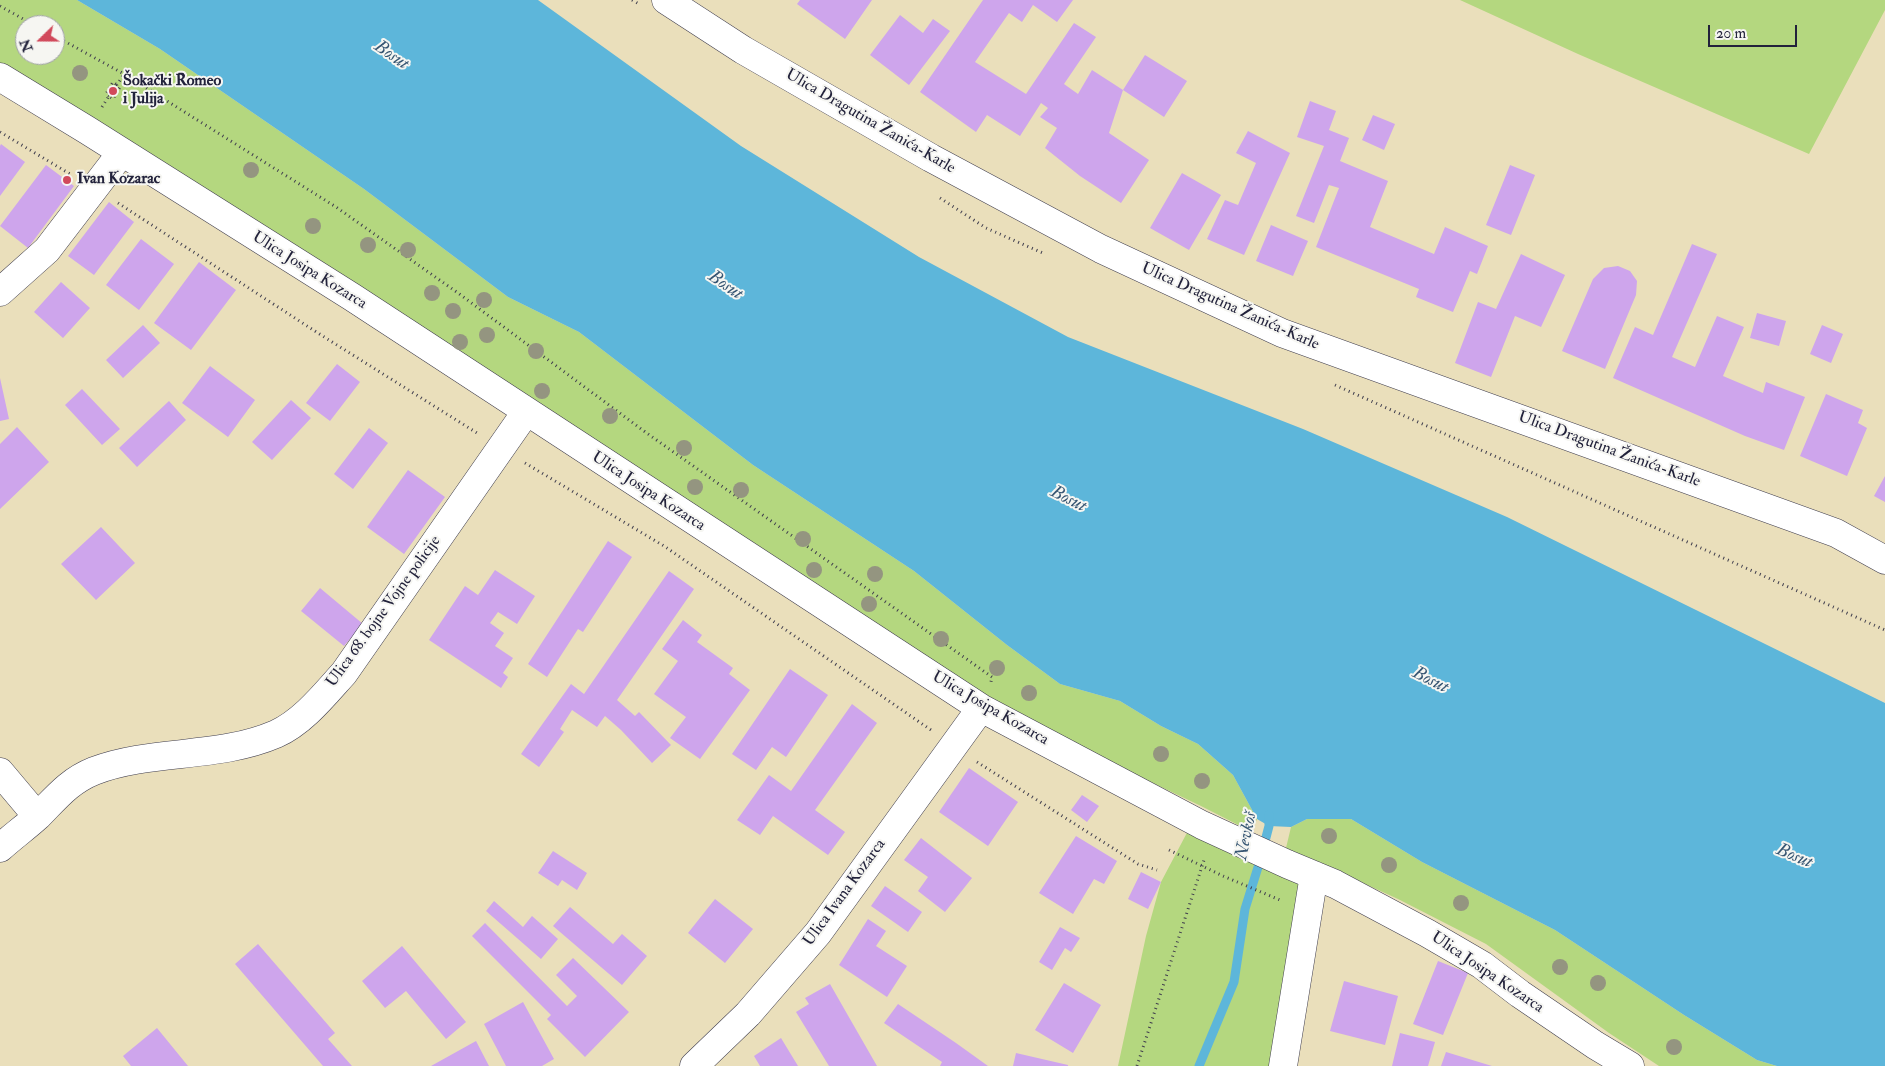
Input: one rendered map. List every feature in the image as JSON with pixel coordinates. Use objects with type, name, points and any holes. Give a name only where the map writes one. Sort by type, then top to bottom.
[{"type":"street","name":"Ulica Dragutina Žanića-Karle","points":[[666,0],[743,50],[940,163],[1101,249],[1264,324],[1363,362],[1836,533],[1885,560]]},
{"type":"street","name":"Ulica Josipa Kozarca","points":[[0,77],[352,297],[981,708],[1239,843],[1335,884],[1410,924],[1482,965],[1595,1045],[1630,1066]]},
{"type":"street","points":[[0,292],[47,250],[122,152]]},
{"type":"street","name":"Ulica 68. bojne Vojne policije","points":[[0,848],[37,816],[62,789],[92,772],[123,762],[224,750],[277,734],[311,710],[344,673],[526,412]]},
{"type":"street","name":"Ulica Ivana Kozarca","points":[[694,1066],[748,1014],[818,933],[952,745],[981,708]]},
{"type":"street","points":[[0,772],[37,816]]},
{"type":"street","points":[[1283,1066],[1314,875]]},
{"type":"path","points":[[0,6],[16,15]]},
{"type":"path","points":[[65,42],[124,74],[336,207],[458,293],[648,434],[992,677],[991,685],[981,708]]},
{"type":"path","points":[[117,85],[124,74]]},
{"type":"path","points":[[113,82],[120,87],[114,99],[109,96],[106,94],[113,82]]},
{"type":"path","points":[[87,130],[109,96]]},
{"type":"path","points":[[0,132],[94,188],[500,448],[664,546],[952,745],[1138,864],[1157,870]]},
{"type":"path","points":[[1137,1066],[1214,830]]},
{"type":"path","points":[[1169,850],[1273,898]]},
{"type":"green space","points":[[0,0],[77,0],[160,49],[364,189],[508,297],[579,332],[753,465],[914,571],[1007,645],[1060,684],[1120,701],[1161,726],[1198,744],[1233,775],[1257,819],[1252,832],[1052,735],[977,690],[765,550],[0,65]]},
{"type":"green space","points":[[1460,0],[1885,0],[1885,10],[1809,154],[1578,54]]},
{"type":"green space","points":[[1307,819],[1351,819],[1422,862],[1555,930],[1684,1015],[1757,1060],[1777,1066],[1659,1066],[1609,1033],[1486,944],[1398,899],[1286,848],[1291,827]]},
{"type":"green space","points":[[1190,827],[1302,885],[1271,1066],[1118,1066],[1146,936],[1161,882]]},
{"type":"water","name":"Bosut","points":[[77,0],[538,0],[741,146],[919,257],[1068,337],[1303,429],[1507,517],[1885,703],[1885,1066],[1777,1066],[1757,1060],[1684,1015],[1555,930],[1422,862],[1351,819],[1307,819],[1291,827],[1269,826],[1257,819],[1233,775],[1198,744],[1161,726],[1120,701],[1060,684],[1007,645],[914,571],[753,465],[579,332],[508,297],[364,189],[160,49]]},
{"type":"building","points":[[800,0],[872,0],[845,39],[797,4]]},
{"type":"building","points":[[983,0],[1073,0],[1057,22],[1033,5],[1022,22],[1009,13],[975,62],[1026,94],[1074,23],[1096,37],[1064,84],[1078,94],[1092,70],[1123,90],[1109,133],[1149,160],[1121,203],[1080,176],[1045,148],[1057,128],[1040,117],[1048,108],[1041,103],[1020,136],[987,115],[976,132],[920,92]]},
{"type":"building","points":[[900,15],[923,33],[933,19],[950,31],[909,85],[870,55]]},
{"type":"building","points":[[1145,55],[1187,81],[1164,117],[1123,90]]},
{"type":"building","points":[[1310,101],[1336,111],[1329,130],[1349,138],[1340,161],[1388,181],[1370,227],[1434,254],[1445,227],[1488,246],[1477,274],[1470,271],[1453,312],[1416,297],[1419,289],[1316,247],[1339,188],[1329,185],[1314,223],[1296,216],[1324,146],[1297,137]]},
{"type":"building","points":[[1373,115],[1395,124],[1384,150],[1362,140]]},
{"type":"building","points":[[1248,131],[1290,153],[1244,255],[1207,239],[1225,200],[1238,205],[1256,163],[1236,153]]},
{"type":"building","points":[[1,144],[25,162],[0,196],[0,146]]},
{"type":"building","points":[[46,165],[74,186],[28,248],[0,226]]},
{"type":"building","points":[[1510,165],[1535,175],[1511,235],[1486,225]]},
{"type":"building","points":[[1182,173],[1221,195],[1189,250],[1150,228]]},
{"type":"building","points":[[109,202],[134,222],[94,275],[68,256]]},
{"type":"building","points":[[1271,225],[1308,241],[1293,276],[1256,261]]},
{"type":"building","points":[[141,239],[174,264],[139,310],[106,285]]},
{"type":"building","points":[[1692,244],[1717,254],[1672,357],[1695,367],[1717,316],[1744,327],[1723,376],[1763,393],[1766,382],[1805,397],[1784,450],[1745,436],[1613,378],[1635,327],[1653,335]]},
{"type":"building","points":[[1521,254],[1565,275],[1541,327],[1515,316],[1491,377],[1455,363],[1478,302],[1496,309]]},
{"type":"building","points":[[199,262],[236,290],[191,350],[154,323]]},
{"type":"building","points":[[1618,266],[1630,271],[1637,281],[1636,295],[1605,369],[1562,351],[1593,279],[1604,268]]},
{"type":"building","points":[[61,282],[90,308],[63,338],[34,312]]},
{"type":"building","points":[[1757,313],[1786,321],[1779,346],[1750,338]]},
{"type":"building","points":[[143,325],[160,343],[123,378],[106,360]]},
{"type":"building","points":[[1822,325],[1843,334],[1831,363],[1810,354]]},
{"type":"building","points":[[337,364],[360,382],[330,421],[306,403]]},
{"type":"building","points":[[210,366],[255,400],[228,437],[182,403]]},
{"type":"building","points":[[0,378],[9,419],[0,421]]},
{"type":"building","points":[[82,389],[120,429],[102,445],[65,405]]},
{"type":"building","points":[[1826,394],[1863,410],[1858,423],[1867,428],[1847,476],[1800,456]]},
{"type":"building","points":[[291,400],[311,418],[272,460],[252,442]]},
{"type":"building","points":[[169,401],[186,420],[137,467],[119,448]]},
{"type":"building","points":[[17,427],[49,462],[0,509],[0,444]]},
{"type":"building","points":[[369,428],[388,443],[353,489],[334,474]]},
{"type":"building","points":[[408,470],[445,497],[404,554],[367,527]]},
{"type":"building","points":[[1885,476],[1885,502],[1874,496]]},
{"type":"building","points":[[101,527],[135,563],[96,600],[61,564]]},
{"type":"building","points":[[608,541],[632,557],[583,632],[578,629],[547,677],[528,664]]},
{"type":"building","points":[[495,570],[535,596],[517,624],[498,612],[490,623],[504,633],[495,646],[513,658],[503,673],[508,677],[501,688],[429,640],[465,586],[478,595]]},
{"type":"building","points":[[669,571],[694,589],[617,700],[635,716],[639,712],[671,745],[652,763],[605,716],[597,727],[572,710],[560,729],[564,732],[539,767],[521,754],[571,684],[584,694]]},
{"type":"building","points":[[320,588],[363,624],[344,646],[301,611]]},
{"type":"building","points":[[683,620],[702,635],[697,642],[733,668],[729,674],[750,690],[700,759],[670,738],[686,717],[654,694],[678,661],[662,649]]},
{"type":"building","points":[[790,669],[828,695],[786,757],[772,747],[756,770],[732,754]]},
{"type":"building","points":[[852,704],[877,723],[815,810],[845,832],[828,855],[773,816],[760,835],[737,820],[769,775],[791,791]]},
{"type":"building","points":[[969,768],[1018,802],[988,846],[939,812]]},
{"type":"building","points":[[1082,795],[1099,806],[1087,822],[1071,810]]},
{"type":"building","points":[[1076,836],[1117,861],[1104,884],[1094,879],[1073,914],[1039,893]]},
{"type":"building","points":[[921,838],[972,878],[945,912],[918,891],[928,877],[904,860]]},
{"type":"building","points":[[553,851],[587,873],[577,890],[562,880],[558,886],[538,873]]},
{"type":"building","points":[[1141,872],[1161,882],[1148,909],[1128,899]]},
{"type":"building","points":[[885,886],[922,912],[908,932],[871,906]]},
{"type":"building","points":[[715,899],[753,929],[725,963],[688,933]]},
{"type":"building","points":[[494,901],[523,927],[532,916],[558,939],[541,959],[486,911]]},
{"type":"building","points":[[570,907],[613,944],[622,934],[647,956],[622,985],[553,926]]},
{"type":"building","points":[[868,919],[886,931],[876,946],[907,966],[887,997],[839,965]]},
{"type":"building","points":[[485,923],[567,1006],[577,996],[556,975],[573,958],[629,1012],[585,1057],[547,1019],[551,1015],[472,936]]},
{"type":"building","points":[[1060,927],[1080,938],[1071,952],[1065,948],[1052,970],[1039,962]]},
{"type":"building","points":[[258,944],[335,1033],[328,1039],[352,1066],[323,1066],[235,964]]},
{"type":"building","points":[[402,946],[466,1022],[446,1039],[406,991],[385,1008],[362,981]]},
{"type":"building","points":[[1438,961],[1468,973],[1443,1035],[1413,1024]]},
{"type":"building","points":[[1344,981],[1398,996],[1385,1045],[1330,1031]]},
{"type":"building","points":[[1064,983],[1101,1005],[1073,1053],[1035,1030]]},
{"type":"building","points":[[830,984],[877,1066],[829,1066],[796,1012],[809,1004],[805,998]]},
{"type":"building","points":[[523,1002],[554,1059],[542,1066],[506,1066],[484,1024]]},
{"type":"building","points":[[898,1004],[988,1066],[940,1066],[942,1062],[884,1023]]},
{"type":"building","points":[[157,1028],[188,1066],[131,1066],[123,1056]]},
{"type":"building","points":[[1400,1033],[1435,1042],[1428,1066],[1392,1066]]},
{"type":"building","points":[[781,1038],[798,1066],[760,1066],[754,1056]]},
{"type":"building","points":[[476,1041],[489,1066],[431,1066]]},
{"type":"building","points":[[1446,1052],[1492,1066],[1441,1066]]},
{"type":"building","points":[[1016,1053],[1068,1065],[1068,1066],[1013,1066]]},
{"type":"waterway","name":"Nevkoš","points":[[1199,1066],[1234,982],[1245,909],[1269,826],[1269,815]]},
{"type":"place","name":"Šokački Romeo i Julija","points":[[113,91]]},
{"type":"place","name":"Ivan Kozarac","points":[[67,180]]}]
